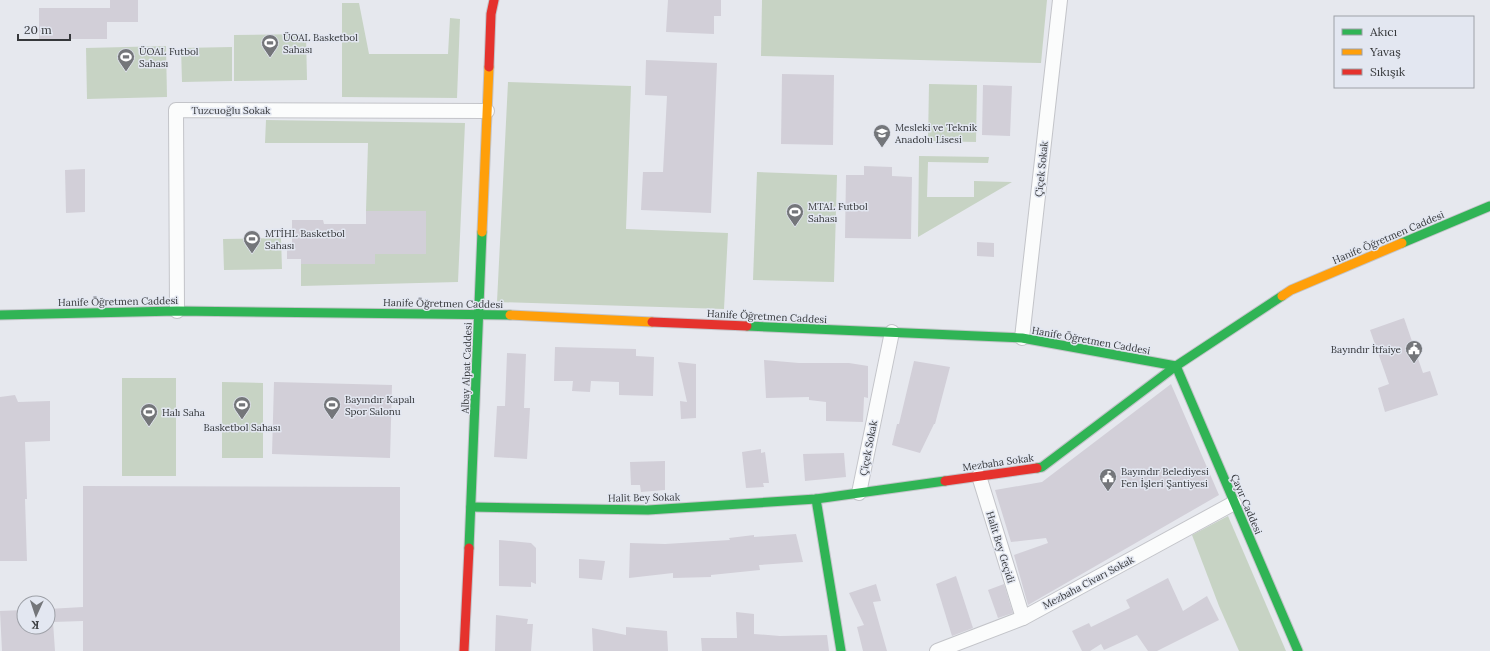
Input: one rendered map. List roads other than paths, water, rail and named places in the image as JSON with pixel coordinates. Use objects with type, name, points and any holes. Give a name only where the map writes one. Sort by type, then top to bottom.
[{"type":"street","name":"Albay Alpat Caddesi","points":[[464,651],[491,14],[490,0]]},
{"type":"street","name":"Albay Alpat Caddesi","points":[[491,14],[494,0]]},
{"type":"street","name":"Çiçek Sokak","points":[[1022,338],[1060,0]]},
{"type":"street","name":"Tuzcuoğlu Sokak","points":[[177,311],[176,110],[487,111]]},
{"type":"street","name":"Hanife Öğretmen Caddesi","points":[[0,315],[177,311],[478,314],[1022,338],[1176,366],[1291,290],[1490,206]]},
{"type":"street","name":"Çiçek Sokak","points":[[859,493],[892,332]]},
{"type":"street","name":"Mezbaha Sokak","points":[[816,499],[1042,467],[1176,366]]},
{"type":"street","name":"Çayır Caddesi","points":[[1176,366],[1298,651]]},
{"type":"street","name":"Halit Bey Geçidi","points":[[979,476],[1023,618]]},
{"type":"street","name":"Halit Bey Sokak","points":[[471,506],[648,510],[816,499]]},
{"type":"street","points":[[816,499],[841,651]]},
{"type":"street","name":"Mezbaha Civarı Sokak","points":[[937,651],[1023,618],[1234,503]]},
{"type":"place","name":"ÜOAL Basketbol Sahası","points":[[270,58]]},
{"type":"place","name":"ÜOAL Futbol Sahası","points":[[126,72]]},
{"type":"place","name":"Mesleki ve Teknik Anadolu Lisesi","points":[[882,148]]},
{"type":"place","name":"MTAL Futbol Sahası","points":[[795,227]]},
{"type":"place","name":"MTİHL Basketbol Sahası","points":[[252,254]]},
{"type":"place","name":"Bayındır İtfaiye","points":[[1414,364]]},
{"type":"place","name":"Basketbol Sahası","points":[[242,420]]},
{"type":"place","name":"Bayındır Kapalı Spor Salonu","points":[[332,420]]},
{"type":"place","name":"Halı Saha","points":[[149,427]]},
{"type":"place","name":"Bayındır Belediyesi Fen İşleri Şantiyesi","points":[[1108,492]]}]
